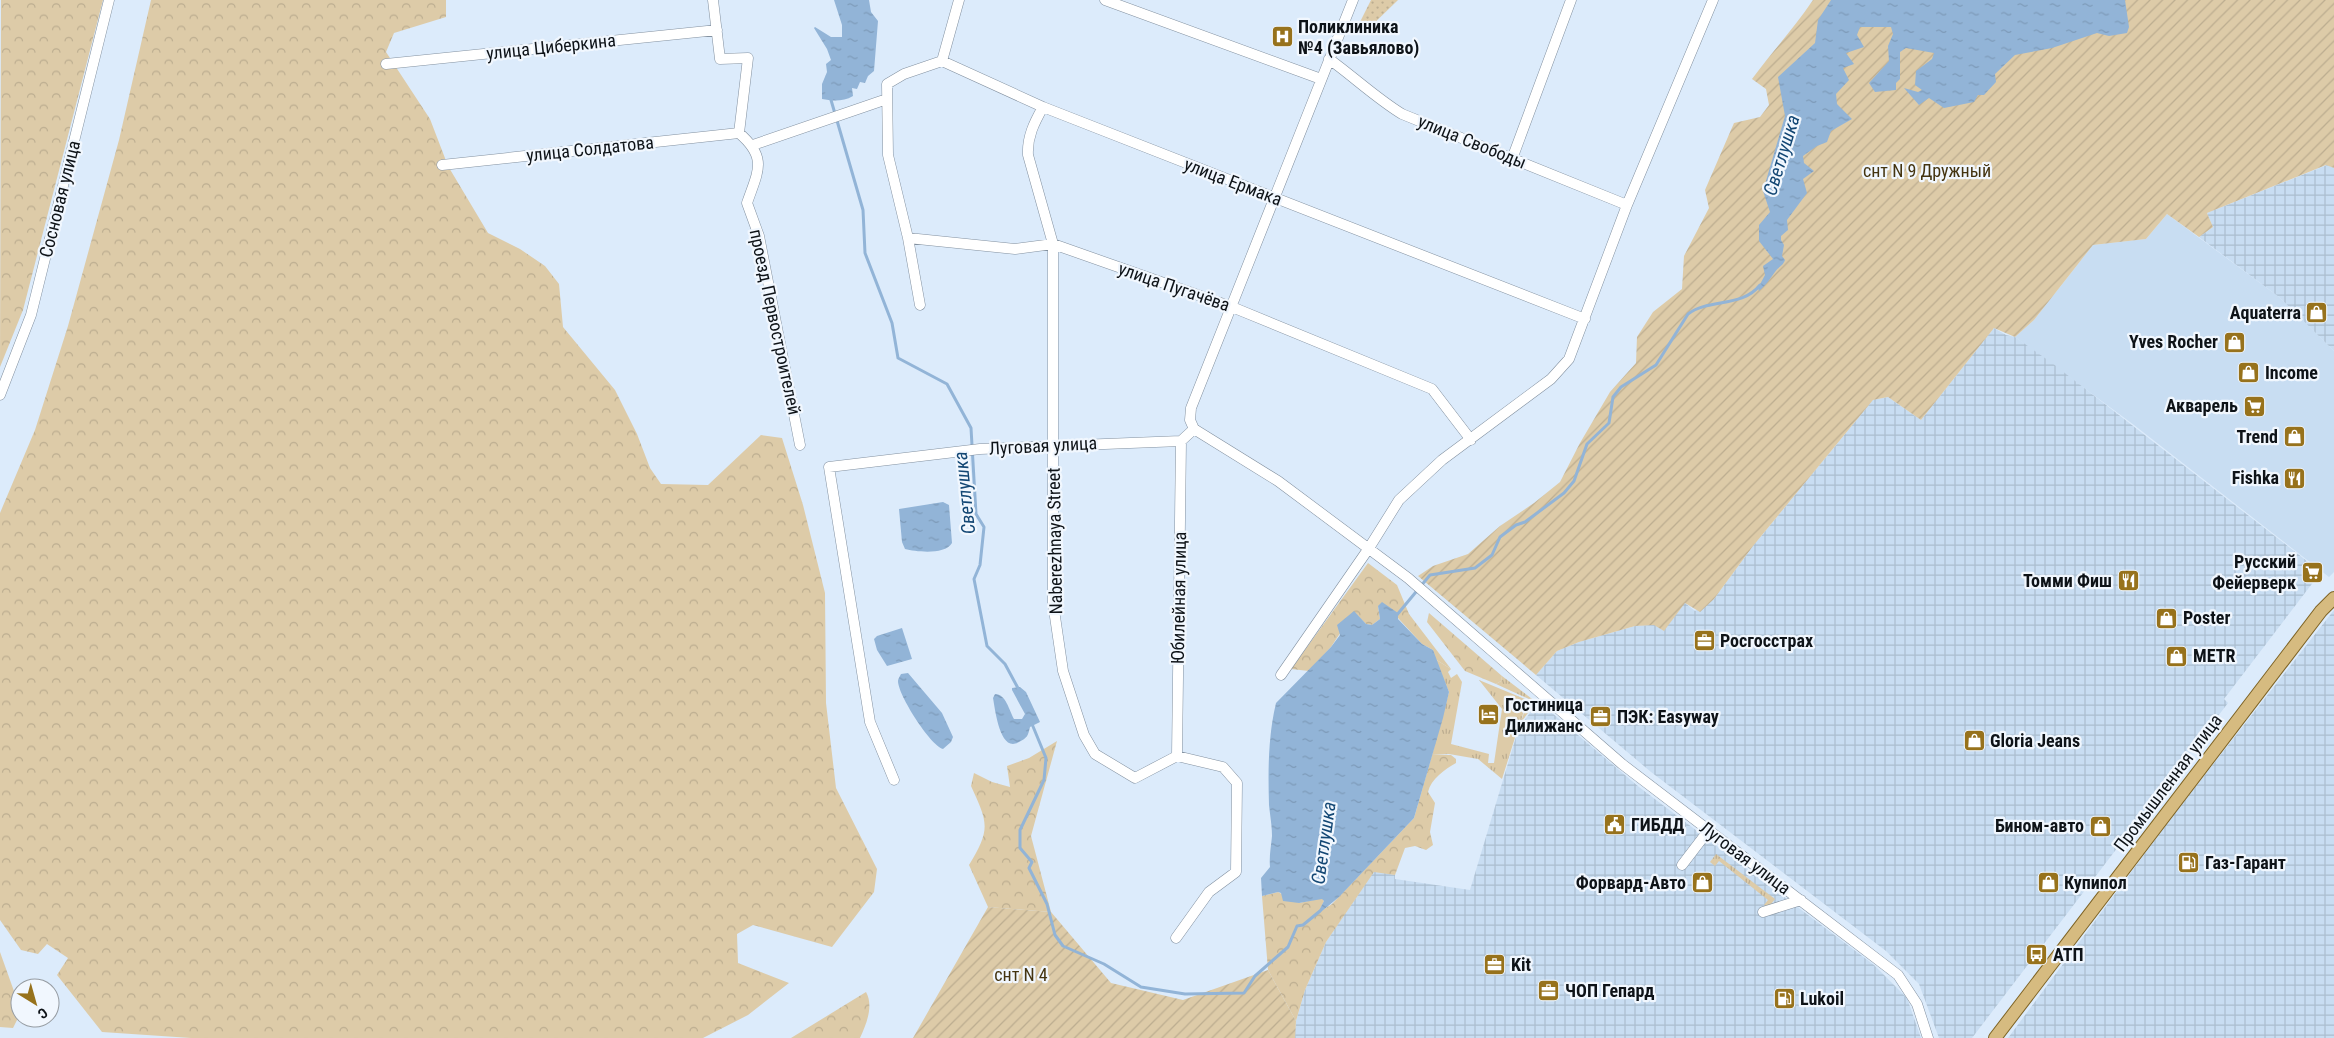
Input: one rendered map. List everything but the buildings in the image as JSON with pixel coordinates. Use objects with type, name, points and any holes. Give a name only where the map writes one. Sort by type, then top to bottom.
[{"type":"main road","name":"Промышленная улица","points":[[1995,1038],[2091,915],[2231,728],[2334,598]]},
{"type":"street","name":"Сосновая улица","points":[[0,395],[31,315],[109,0]]},
{"type":"street","points":[[713,0],[720,59],[748,58],[739,133],[753,145],[887,99]]},
{"type":"street","points":[[920,305],[908,238],[888,155],[887,84],[904,74],[942,61],[959,0]]},
{"type":"street","points":[[1105,0],[1321,79]]},
{"type":"street","points":[[1353,0],[1191,408],[1190,420],[1194,429],[1278,481],[1369,548]]},
{"type":"street","points":[[1512,159],[1571,0]]},
{"type":"street","points":[[1281,675],[1369,548],[1399,500],[1442,460],[1551,379],[1569,359],[1627,205],[1713,0]]},
{"type":"street","name":"улица Циберкина","points":[[386,64],[717,30]]},
{"type":"street","name":"улица Свободы","points":[[1329,59],[1355,78],[1381,101],[1402,114],[1627,205]]},
{"type":"street","name":"улица Ермака","points":[[942,61],[1043,107],[1585,319]]},
{"type":"street","name":"Naberezhnaya Street","points":[[1043,107],[1032,127],[1027,144],[1028,155],[1053,244],[1051,312],[1053,603],[1063,671],[1084,735],[1095,754],[1135,778],[1177,756]]},
{"type":"street","name":"улица Солдатова","points":[[442,165],[739,133]]},
{"type":"street","name":"проезд Первостроителей","points":[[753,145],[759,168],[747,202],[759,236],[800,445]]},
{"type":"street","name":"улица Пугачёва","points":[[908,238],[1015,249],[1053,244],[1232,307],[1432,389],[1471,440]]},
{"type":"street","points":[[1181,441],[1194,429]]},
{"type":"street","name":"Луговая улица","points":[[894,780],[870,722],[829,467],[980,449],[1053,444],[1181,441]]},
{"type":"street","name":"Юбилейная улица","points":[[1177,756],[1181,441]]},
{"type":"street","name":"Луговая улица","points":[[1369,548],[1408,578],[1622,764],[1898,975],[1917,1004],[1928,1038]]},
{"type":"street","points":[[1176,938],[1209,892],[1236,872],[1237,783],[1223,767],[1177,756]]},
{"type":"street","points":[[1682,865],[1708,831]]},
{"type":"street","points":[[1763,912],[1802,900]]},
{"type":"shaded area","points":[[2327,165],[2334,168],[2334,351],[2279,297],[2199,237],[2213,227],[2207,213]]},
{"type":"shaded area","points":[[2167,214],[2279,297],[2334,351],[2334,572],[2329,577],[2134,425],[2015,337],[2034,320],[2093,245],[2146,239]]},
{"type":"shaded area","points":[[1994,328],[2006,335],[2015,337],[2052,363],[2321,572],[2224,699],[2228,703],[1972,1038],[1939,1038],[1919,984],[1886,951],[1651,772],[1536,675],[1557,651],[1579,642],[1635,626],[1654,625],[1685,603],[1695,611],[1714,599],[1753,546],[1873,400],[1888,397],[1921,420]]},
{"type":"shaded area","points":[[2334,610],[2334,1038],[2008,1038],[2175,813]]},
{"type":"shaded area","points":[[1538,701],[1639,787],[1874,965],[1907,998],[1921,1038],[1295,1038],[1296,1021],[1305,990],[1326,942],[1374,871],[1395,875],[1395,879],[1470,890],[1518,730]]},
{"type":"green space","points":[[1,0],[103,0],[23,310],[0,367]]},
{"type":"green space","points":[[151,0],[446,0],[446,17],[394,33],[386,52],[430,119],[448,166],[488,233],[520,249],[545,266],[559,284],[563,327],[615,390],[637,434],[650,468],[661,484],[708,485],[761,435],[782,438],[803,505],[825,593],[826,703],[836,788],[877,869],[874,892],[832,947],[753,925],[737,934],[738,963],[789,983],[748,1015],[703,1038],[191,1038],[102,1032],[57,975],[68,958],[47,944],[38,954],[21,950],[0,920],[0,513],[35,430],[68,326],[119,140]]},
{"type":"green space","points":[[1371,0],[1398,0],[1365,32],[1357,28]]},
{"type":"green space","name":"снт N 9 Дружный","points":[[1813,0],[2334,0],[2334,168],[2326,165],[2207,213],[2213,227],[2199,237],[2167,214],[2146,239],[2093,245],[2034,320],[2015,337],[1994,328],[1921,420],[1888,397],[1873,400],[1753,546],[1714,599],[1700,612],[1685,603],[1664,631],[1654,625],[1635,626],[1579,642],[1557,651],[1536,675],[1418,576],[1433,566],[1468,554],[1500,526],[1534,503],[1560,482],[1610,392],[1636,363],[1637,337],[1653,312],[1682,289],[1684,256],[1709,208],[1705,190],[1734,123],[1760,117],[1769,105],[1766,89],[1752,79]]},
{"type":"green space","points":[[1368,563],[1397,585],[1409,614],[1451,669],[1435,659],[1433,650],[1422,644],[1398,618],[1398,613],[1378,606],[1380,619],[1372,625],[1366,624],[1354,612],[1331,647],[1309,671],[1291,669]]},
{"type":"green space","points":[[1429,613],[1502,676],[1501,681],[1496,684],[1465,671],[1427,622]]},
{"type":"green space","points":[[1435,659],[1451,669],[1448,672],[1451,678],[1457,674],[1462,682],[1451,744],[1489,754],[1488,763],[1494,763],[1502,709],[1479,680],[1527,700],[1502,779],[1478,759],[1449,754],[1432,755],[1449,692]]},
{"type":"green space","points":[[1502,676],[1536,702],[1520,723],[1529,699],[1496,684],[1501,681]]},
{"type":"green space","points":[[1057,741],[1031,836],[1051,912],[988,907],[969,865],[981,843],[985,826],[981,809],[971,786],[974,773],[992,782],[1010,787],[1007,766],[1029,758]]},
{"type":"green space","points":[[1432,755],[1451,755],[1456,759],[1456,763],[1443,771],[1435,779],[1428,792],[1435,803],[1430,832],[1433,845],[1426,850],[1415,846],[1405,848],[1395,875],[1374,872],[1326,942],[1305,990],[1296,1021],[1268,970],[1262,896],[1278,892],[1299,903],[1322,898],[1324,901],[1318,913],[1332,904],[1414,818]]},
{"type":"green space","points":[[1716,854],[1775,899],[1768,908],[1764,905],[1768,900],[1719,861],[1715,866],[1710,862]]},
{"type":"green space","name":"снт N 4","points":[[988,907],[1051,912],[1111,983],[1183,1000],[1268,970],[1296,1021],[1295,1038],[913,1038]]},
{"type":"green space","points":[[0,952],[10,980],[10,1028],[0,1027]]},
{"type":"green space","points":[[866,992],[869,1009],[867,1021],[860,1038],[791,1038]]},
{"type":"water","points":[[834,0],[869,0],[871,12],[878,21],[874,71],[868,76],[865,83],[860,82],[857,89],[852,88],[853,96],[845,99],[830,100],[822,99],[822,84],[827,72],[826,64],[831,60],[827,49],[814,28],[831,37],[842,37],[842,25]]},
{"type":"water","points":[[1831,0],[2125,0],[2129,27],[2127,33],[2109,36],[2097,33],[2052,48],[2015,55],[1995,74],[1996,82],[1984,95],[1978,95],[1974,102],[1944,108],[1929,98],[1919,105],[1904,88],[1918,92],[1922,90],[1915,85],[1916,71],[1932,59],[1934,53],[1906,48],[1900,52],[1900,79],[1896,83],[1896,90],[1875,92],[1869,83],[1889,61],[1888,46],[1893,34],[1891,27],[1860,27],[1857,35],[1864,47],[1846,53],[1854,64],[1843,68],[1849,80],[1836,94],[1837,104],[1852,119],[1831,131],[1827,142],[1817,146],[1803,156],[1804,163],[1814,171],[1803,179],[1807,193],[1787,220],[1788,230],[1781,236],[1784,245],[1782,256],[1785,260],[1759,291],[1758,288],[1765,275],[1763,266],[1773,259],[1759,241],[1759,225],[1770,212],[1763,191],[1785,116],[1778,77],[1815,43],[1818,20]]},
{"type":"water","points":[[943,502],[949,505],[952,543],[948,547],[937,551],[923,552],[905,549],[902,542],[899,509]]},
{"type":"water","points":[[1382,602],[1398,613],[1398,619],[1422,644],[1433,650],[1449,692],[1414,818],[1339,897],[1316,916],[1324,901],[1322,899],[1299,903],[1283,901],[1281,893],[1278,892],[1262,896],[1261,878],[1270,867],[1272,836],[1269,805],[1269,754],[1271,728],[1276,703],[1331,647],[1340,635],[1337,625],[1354,611],[1366,624],[1372,625],[1380,619],[1378,606]]},
{"type":"water","points":[[902,628],[912,659],[887,666],[877,650],[874,639],[877,636]]},
{"type":"water","points":[[908,673],[942,713],[953,737],[951,742],[943,749],[930,739],[903,697],[898,680],[901,674]]},
{"type":"water","points":[[1020,687],[1026,692],[1040,722],[1030,727],[1028,735],[1024,739],[1013,744],[1007,742],[1003,736],[997,720],[993,698],[995,694],[1002,697],[1007,703],[1014,719],[1022,719],[1025,714],[1012,690],[1012,688]]},
{"type":"waterway","name":"Светлушка","points":[[832,98],[863,210],[865,253],[892,323],[898,358],[947,384],[971,428],[976,514],[984,527],[980,565],[974,579],[987,646],[1005,664],[1019,690]]},
{"type":"waterway","name":"Светлушка","points":[[1396,616],[1430,575],[1475,568],[1492,555],[1500,537],[1516,525],[1525,522],[1564,493],[1574,481],[1587,444],[1609,423],[1613,397],[1621,387],[1656,365],[1688,314],[1696,309],[1744,297],[1760,285]]},
{"type":"waterway","name":"Светлушка","points":[[1032,724],[1046,758],[1044,780],[1020,830],[1020,848],[1032,862],[1029,868],[1047,904],[1055,935],[1063,946],[1104,964],[1141,987],[1185,994],[1244,993],[1255,976],[1288,947],[1297,926],[1303,925],[1320,911]]},
{"type":"place","name":"Поликлиника №4 (Завьялово)","points":[[1282,37]]},
{"type":"place","name":"Aquaterra","points":[[2317,313]]},
{"type":"place","name":"Yves Rocher","points":[[2234,342]]},
{"type":"place","name":"Income","points":[[2249,373]]},
{"type":"place","name":"Акварель","points":[[2254,406]]},
{"type":"place","name":"Trend","points":[[2294,437]]},
{"type":"place","name":"Fishka","points":[[2295,478]]},
{"type":"place","name":"Русский Фейерверк","points":[[2312,572]]},
{"type":"place","name":"Томми Фиш","points":[[2128,581]]},
{"type":"place","name":"Poster","points":[[2167,618]]},
{"type":"place","name":"Росгосстрах","points":[[1704,641]]},
{"type":"place","name":"METR","points":[[2177,656]]},
{"type":"place","name":"Гостиница Дилижанс","points":[[1489,715]]},
{"type":"place","name":"ПЭК: Easyway","points":[[1601,717]]},
{"type":"place","name":"Gloria Jeans","points":[[1974,741]]},
{"type":"place","name":"ГИБДД","points":[[1615,825]]},
{"type":"place","name":"Бином-авто","points":[[2100,826]]},
{"type":"place","name":"Газ-Гарант","points":[[2189,863]]},
{"type":"place","name":"Форвард-Авто","points":[[1702,883]]},
{"type":"place","name":"Купипол","points":[[2048,883]]},
{"type":"place","name":"АТП","points":[[2037,955]]},
{"type":"place","name":"Kit","points":[[1495,965]]},
{"type":"place","name":"ЧОП Гепард","points":[[1549,991]]},
{"type":"place","name":"Lukoil","points":[[1784,999]]}]
